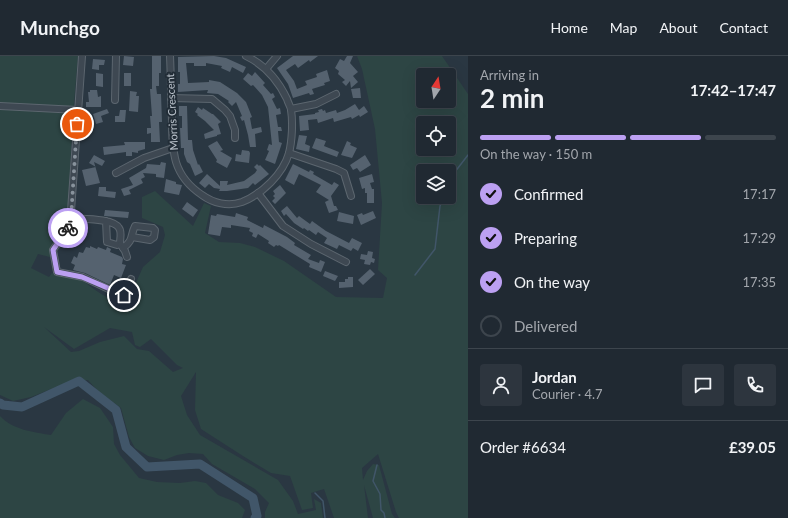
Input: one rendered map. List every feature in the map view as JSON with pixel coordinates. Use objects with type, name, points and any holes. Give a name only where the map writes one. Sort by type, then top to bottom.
[{"type":"street","points":[[82,56],[71,218],[70,225],[53,250],[57,272],[82,277],[124,295],[131,279]]},
{"type":"street","points":[[115,100],[116,56]]},
{"type":"street","name":"Morris Crescent","points":[[170,56],[173,148],[176,163],[184,177],[196,191],[218,203],[230,204],[241,202],[258,193],[276,177],[289,153],[292,122],[291,109],[280,86],[266,69],[246,56]]},
{"type":"street","points":[[266,69],[277,56]]},
{"type":"street","points":[[291,109],[316,104],[336,94]]},
{"type":"street","points":[[171,98],[212,99],[230,116],[235,130],[235,138]]},
{"type":"street","points":[[0,106],[78,110]]},
{"type":"street","points":[[116,174],[144,158],[173,148]]},
{"type":"street","points":[[289,153],[336,169],[344,174],[351,196]]},
{"type":"street","points":[[258,193],[283,226],[311,244],[346,262]]},
{"type":"street","points":[[71,218],[106,221],[115,224],[119,228],[121,245],[126,256]]},
{"type":"street","points":[[106,221],[107,242],[121,245],[129,243],[132,237]]},
{"type":"green space","points":[[0,56],[78,56],[67,226],[77,228],[79,238],[69,240],[50,257],[38,254],[31,268],[49,277],[52,273],[71,277],[78,276],[100,294],[126,305],[143,267],[160,252],[165,235],[163,227],[142,218],[142,197],[155,191],[193,226],[204,203],[211,206],[205,233],[219,242],[240,243],[255,247],[284,261],[336,297],[383,298],[387,278],[378,270],[382,203],[375,129],[362,69],[357,56],[442,56],[450,68],[416,68],[416,108],[456,108],[456,76],[468,94],[468,518],[399,518],[378,454],[362,468],[363,480],[367,471],[373,464],[379,465],[392,514],[395,518],[373,518],[364,485],[368,518],[334,518],[324,489],[311,493],[313,508],[302,510],[290,476],[271,473],[201,429],[195,410],[196,372],[181,396],[187,415],[200,435],[278,480],[293,501],[298,514],[316,510],[314,499],[321,503],[323,518],[265,518],[265,512],[269,503],[255,489],[212,464],[203,454],[189,453],[177,455],[164,460],[148,456],[135,448],[129,437],[121,408],[99,392],[88,380],[69,382],[31,397],[13,401],[0,395]],"holes":[[[44,327],[74,349],[110,328],[132,332],[135,345],[140,347],[151,339],[177,365],[183,368],[173,372],[149,351],[137,349],[124,336],[100,342],[79,351],[71,352]]]},
{"type":"green space","points":[[83,399],[100,408],[113,427],[114,444],[120,455],[139,478],[157,482],[180,483],[195,481],[206,483],[218,495],[238,503],[245,510],[242,518],[0,518],[0,416],[5,421],[17,427],[51,435],[66,413]]},
{"type":"building","points":[[124,56],[134,57],[133,66],[123,65]]},
{"type":"building","points":[[152,56],[161,56],[159,86],[156,86],[157,94],[161,94],[162,122],[159,122],[160,142],[151,142],[151,133],[147,134],[147,128],[151,128],[150,116],[152,116],[150,89],[152,89]]},
{"type":"building","points":[[214,56],[226,58],[246,67],[243,73],[232,67],[230,72],[221,68],[222,66],[206,63],[206,66],[194,66],[194,63],[186,63],[188,83],[209,82],[209,80],[220,82],[237,93],[246,102],[252,117],[250,118],[252,129],[261,127],[262,132],[255,134],[256,147],[250,147],[244,120],[242,121],[240,117],[242,116],[236,102],[232,106],[228,102],[229,101],[218,94],[207,93],[208,90],[178,92],[180,72],[178,72],[178,57]]},
{"type":"building","points":[[293,56],[318,56],[310,62],[309,60],[298,68],[295,64],[286,70],[294,81],[297,89],[307,85],[305,81],[317,77],[316,74],[327,70],[330,81],[324,83],[325,85],[312,89],[314,94],[310,95],[309,93],[293,98],[288,84],[277,68]]},
{"type":"building","points":[[347,56],[353,56],[350,63],[358,72],[353,76],[358,82],[351,88],[350,81],[346,86],[342,82],[345,80],[338,74],[339,71],[335,68],[340,59],[344,61]]},
{"type":"building","points":[[93,59],[105,60],[104,65],[99,65],[99,70],[92,69]]},
{"type":"building","points":[[255,72],[265,83],[263,85],[271,94],[273,93],[275,97],[272,99],[277,109],[280,108],[281,114],[276,115],[278,127],[281,127],[282,131],[278,131],[279,142],[282,143],[275,164],[265,160],[269,151],[267,150],[269,144],[272,145],[268,107],[262,95],[253,85],[251,86],[243,79],[248,73],[252,76]]},
{"type":"building","points":[[96,73],[103,74],[103,87],[96,86]]},
{"type":"building","points":[[124,73],[131,73],[131,86],[124,86]]},
{"type":"building","points":[[360,88],[361,98],[353,98],[351,89]]},
{"type":"building","points":[[90,90],[97,90],[98,97],[101,96],[101,107],[86,107],[86,102],[89,102],[88,92],[90,92]]},
{"type":"building","points":[[130,91],[137,92],[136,96],[139,96],[138,112],[129,111]]},
{"type":"building","points":[[355,104],[359,110],[364,106],[368,112],[360,117],[359,115],[352,119],[351,117],[334,122],[333,118],[318,123],[317,119],[308,120],[309,130],[300,131],[299,116],[315,114],[319,112],[318,110],[322,109],[323,111],[325,110],[326,113],[336,110],[337,113]]},
{"type":"building","points":[[179,106],[187,106],[188,140],[192,140],[193,150],[198,165],[199,164],[203,172],[195,176],[190,164],[187,162],[184,154],[184,148],[181,148],[180,128],[182,128],[182,116],[179,116]]},
{"type":"building","points":[[198,107],[202,110],[203,108],[213,114],[221,122],[218,124],[221,134],[205,139],[204,134],[214,130],[197,115],[198,114],[195,112]]},
{"type":"building","points":[[107,109],[109,113],[101,116],[103,122],[96,124],[93,114]]},
{"type":"building","points":[[120,110],[126,110],[125,122],[115,122],[115,116],[119,116]]},
{"type":"building","points":[[299,135],[307,136],[305,144],[310,146],[309,152],[296,149]]},
{"type":"building","points":[[316,138],[326,141],[324,146],[339,152],[337,157],[312,148]]},
{"type":"building","points":[[217,141],[223,150],[220,151],[232,158],[227,168],[216,162],[217,160],[208,146]]},
{"type":"building","points":[[347,141],[351,143],[350,145],[357,148],[352,158],[341,155]]},
{"type":"building","points":[[124,142],[145,142],[145,149],[138,151],[138,153],[132,152],[132,156],[126,156],[126,152],[104,155],[103,147],[125,145]]},
{"type":"building","points":[[242,150],[249,151],[249,163],[235,161],[236,154],[241,155]]},
{"type":"building","points":[[94,155],[105,161],[102,166],[94,162],[95,167],[89,163]]},
{"type":"building","points":[[365,155],[371,165],[360,172],[357,168],[353,170],[350,165]]},
{"type":"building","points":[[161,162],[166,163],[164,178],[156,177],[156,174],[143,173],[145,177],[141,179],[143,183],[129,190],[131,194],[124,196],[121,189],[133,185],[129,178],[146,168],[147,164],[160,165]]},
{"type":"building","points":[[257,164],[269,174],[255,185],[253,183],[248,188],[219,191],[220,189],[214,188],[209,184],[205,188],[199,183],[207,174],[220,186],[220,181],[228,181],[227,185],[244,181],[255,173],[257,170],[254,167]]},
{"type":"building","points":[[293,164],[309,172],[310,170],[314,172],[313,174],[332,185],[334,182],[339,185],[331,196],[334,206],[336,206],[338,210],[329,213],[325,202],[329,200],[316,192],[321,185],[299,174],[294,185],[285,180]]},
{"type":"building","points":[[95,167],[100,183],[86,186],[82,170]]},
{"type":"building","points":[[372,174],[374,182],[370,183],[372,189],[374,189],[374,203],[367,203],[367,193],[365,193],[365,188],[362,189],[359,178]]},
{"type":"building","points":[[166,179],[182,185],[179,195],[164,192]]},
{"type":"building","points":[[280,185],[286,193],[275,204],[272,201],[275,198],[273,196],[275,194],[273,191]]},
{"type":"building","points":[[99,187],[106,187],[106,191],[116,192],[115,198],[98,196]]},
{"type":"building","points":[[187,202],[198,210],[193,217],[182,209]]},
{"type":"building","points":[[287,206],[297,218],[299,216],[310,224],[312,221],[326,231],[349,243],[352,238],[362,243],[358,251],[353,248],[351,251],[339,245],[337,249],[324,243],[327,238],[318,232],[316,235],[309,230],[303,229],[294,223],[286,214],[284,216],[281,211]]},
{"type":"building","points":[[105,210],[129,212],[128,218],[104,216]]},
{"type":"building","points":[[373,211],[376,218],[361,225],[357,215],[362,213],[363,215]]},
{"type":"building","points":[[339,212],[354,216],[353,224],[337,221]]},
{"type":"building","points":[[236,213],[248,217],[247,220],[263,228],[264,225],[287,237],[295,243],[294,245],[311,255],[308,259],[319,263],[320,260],[325,262],[321,272],[309,267],[310,264],[279,245],[274,247],[268,243],[269,241],[258,234],[256,238],[252,236],[253,233],[249,231],[250,228],[231,225],[231,228],[222,227],[220,236],[208,234],[211,215],[216,216],[217,214],[235,217]]},
{"type":"building","points":[[90,246],[97,249],[98,247],[106,250],[107,247],[111,249],[110,252],[122,257],[122,264],[126,265],[121,278],[114,275],[110,285],[85,273],[73,270],[75,265],[71,263],[74,256],[77,258],[79,252],[83,253],[86,247],[90,248]]},
{"type":"building","points":[[368,251],[373,252],[372,258],[375,259],[374,263],[371,262],[370,265],[364,264],[365,260],[360,259],[361,254],[367,255]]},
{"type":"building","points":[[370,269],[375,274],[363,285],[358,280]]},
{"type":"building","points":[[325,271],[338,276],[335,281],[323,276]]},
{"type":"building","points":[[348,277],[353,277],[353,287],[339,288],[339,282],[345,282],[345,279],[348,279]]},
{"type":"waterway","points":[[456,171],[468,155]]},
{"type":"waterway","points":[[415,275],[435,249],[441,204]]},
{"type":"waterway","points":[[0,403],[3,405],[22,407],[79,381],[116,410],[126,447],[147,467],[200,464],[253,498],[257,516],[255,518]]},
{"type":"waterway","points":[[377,465],[373,481],[380,494],[381,510],[384,513],[385,518]]},
{"type":"waterway","points":[[315,493],[323,501],[325,518]]},
{"type":"way so far","points":[[68,228],[71,218],[77,124]]},
{"type":"route","points":[[68,228],[53,250],[57,272],[82,277],[124,295]]}]
